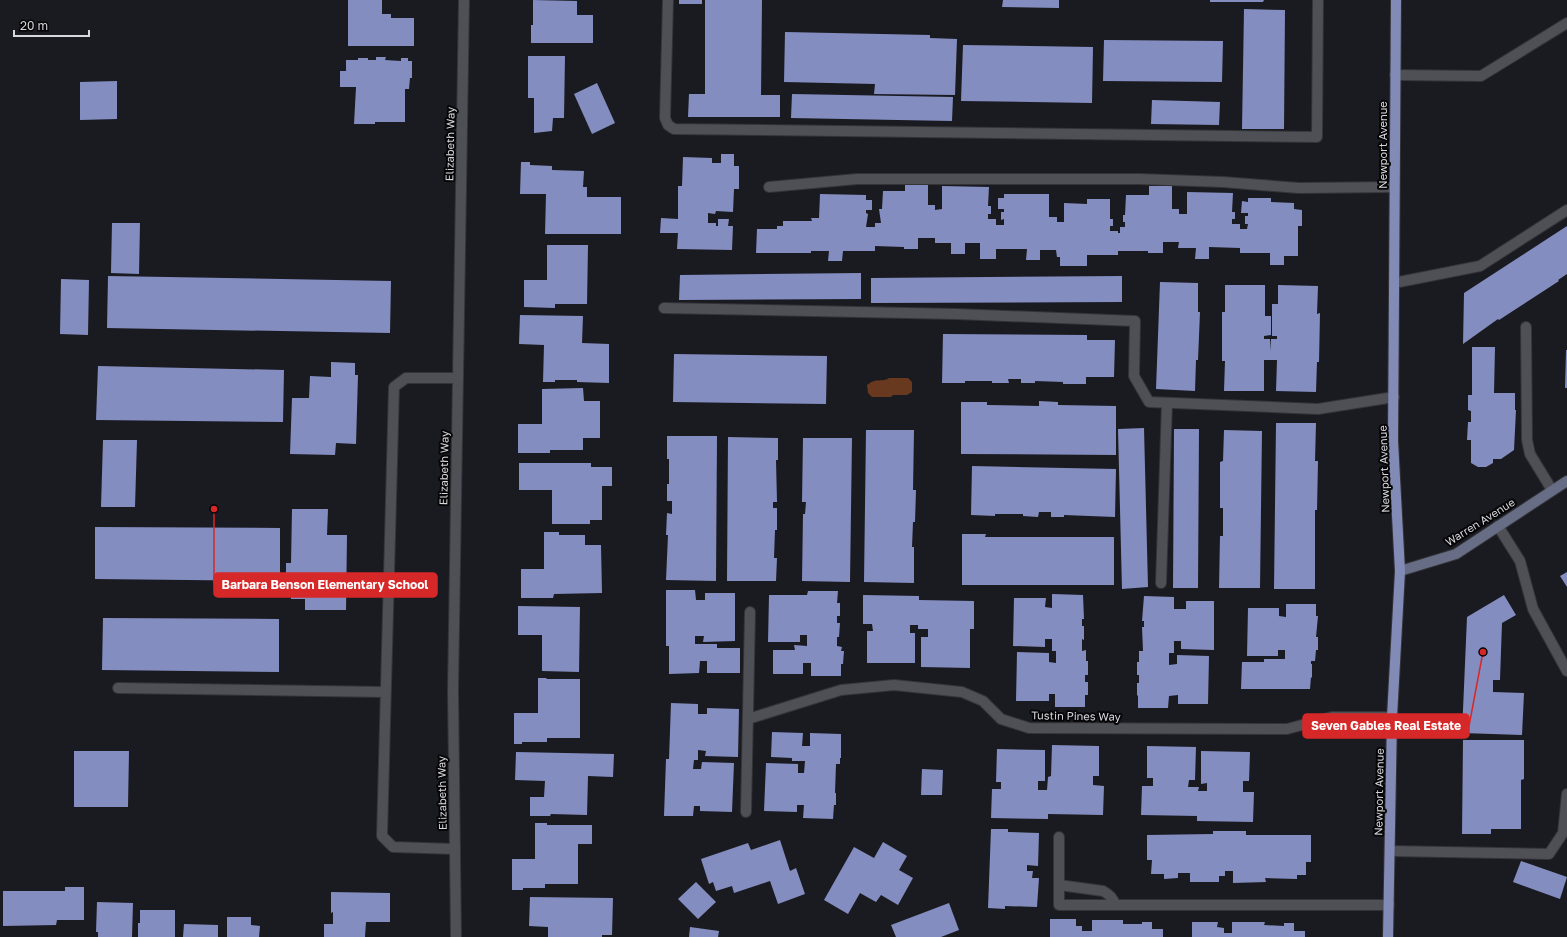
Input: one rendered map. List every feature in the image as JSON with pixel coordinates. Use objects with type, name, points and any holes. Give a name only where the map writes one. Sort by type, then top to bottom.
[{"type":"main road","name":"Newport Avenue","points":[[1388,937],[1392,717],[1400,571],[1394,441],[1396,0]]},
{"type":"street","name":"Elizabeth Way","points":[[456,937],[453,690],[464,0]]},
{"type":"street","points":[[668,0],[665,118],[668,125],[674,129],[1316,136],[1318,0]]},
{"type":"street","points":[[1395,75],[1481,76],[1567,23]]},
{"type":"street","points":[[769,187],[857,179],[1139,179],[1223,182],[1299,188],[1394,187]]},
{"type":"street","points":[[1394,282],[1480,266],[1567,210]]},
{"type":"street","points":[[664,308],[956,314],[1135,321],[1134,376],[1149,402],[1318,409],[1394,397]]},
{"type":"street","points":[[1526,327],[1527,440],[1530,454],[1552,490]]},
{"type":"street","points":[[454,849],[393,847],[382,836],[394,387],[406,378],[458,378]]},
{"type":"street","points":[[1161,583],[1167,403]]},
{"type":"street","name":"Warren Avenue","points":[[1400,571],[1456,554],[1567,481]]},
{"type":"street","points":[[1498,526],[1520,561],[1533,609],[1567,671]]},
{"type":"street","points":[[746,812],[750,612]]},
{"type":"street","name":"Tustin Pines Way","points":[[748,719],[841,690],[894,685],[962,692],[983,701],[1001,719],[1029,728],[1287,728],[1332,717],[1392,717]]},
{"type":"street","points":[[118,688],[385,692]]},
{"type":"street","points":[[1390,851],[1549,854],[1563,833],[1567,794]]},
{"type":"street","points":[[1059,836],[1059,905],[1389,906]]},
{"type":"street","points":[[1059,885],[1103,891],[1109,894],[1115,905]]},
{"type":"shaded area","points":[[889,378],[908,378],[912,382],[912,392],[907,395],[893,395],[891,397],[872,397],[868,393],[867,385],[874,381]]},
{"type":"building","points":[[348,0],[382,0],[382,14],[391,14],[391,18],[414,18],[414,46],[348,46]]},
{"type":"building","points":[[533,0],[577,1],[577,15],[593,15],[593,43],[531,43]]},
{"type":"building","points":[[679,0],[702,0],[702,4],[679,4]]},
{"type":"building","points":[[705,0],[762,0],[761,95],[780,95],[780,117],[688,117],[689,94],[705,94]]},
{"type":"building","points":[[1003,0],[1059,0],[1059,8],[1002,7]]},
{"type":"building","points":[[1210,0],[1264,0],[1263,2],[1210,2]]},
{"type":"building","points":[[1244,9],[1285,10],[1284,129],[1242,129]]},
{"type":"building","points":[[785,32],[930,35],[930,38],[957,39],[955,95],[874,94],[875,84],[784,82]]},
{"type":"building","points":[[1104,40],[1223,41],[1222,82],[1103,81]]},
{"type":"building","points":[[963,45],[1093,47],[1092,103],[961,101]]},
{"type":"building","points":[[528,56],[565,56],[564,118],[553,118],[552,131],[534,133],[534,98],[528,98]]},
{"type":"building","points":[[376,57],[386,57],[385,60],[401,61],[401,58],[408,58],[408,61],[412,61],[412,78],[410,78],[409,89],[405,89],[405,122],[354,124],[356,87],[340,87],[340,71],[346,71],[346,60],[368,58],[368,60],[376,60]]},
{"type":"building","points":[[117,81],[117,119],[80,120],[80,82]]},
{"type":"building","points":[[597,83],[615,123],[592,134],[574,94]]},
{"type":"building","points":[[792,94],[953,97],[952,121],[791,118]]},
{"type":"building","points":[[1152,100],[1220,102],[1219,125],[1151,124]]},
{"type":"building","points":[[721,154],[734,154],[734,166],[739,166],[739,189],[734,189],[733,212],[716,211],[715,214],[708,213],[708,223],[716,223],[716,226],[718,226],[718,219],[729,219],[728,226],[733,226],[732,250],[677,249],[678,233],[660,233],[661,218],[678,219],[678,186],[682,186],[683,157],[712,158],[712,163],[721,163]]},
{"type":"building","points":[[521,162],[530,162],[530,165],[552,166],[552,170],[584,171],[583,187],[587,187],[587,197],[621,197],[621,234],[545,234],[546,194],[520,194]]},
{"type":"building","points":[[905,181],[928,182],[928,205],[935,205],[935,210],[942,209],[942,186],[989,187],[988,206],[991,206],[991,214],[988,214],[988,219],[996,219],[996,225],[1004,225],[1004,219],[1001,220],[1001,212],[1004,212],[1004,209],[998,209],[998,198],[1004,198],[1004,194],[1049,194],[1049,217],[1057,217],[1057,222],[1064,222],[1064,203],[1087,204],[1087,199],[1110,199],[1110,219],[1113,219],[1113,226],[1110,226],[1110,231],[1118,231],[1118,233],[1120,233],[1120,227],[1125,227],[1123,215],[1125,215],[1126,195],[1149,195],[1149,186],[1172,186],[1172,209],[1179,209],[1179,214],[1187,214],[1187,192],[1233,193],[1232,212],[1235,212],[1235,219],[1232,219],[1232,224],[1240,224],[1240,229],[1247,229],[1248,224],[1245,224],[1245,216],[1248,216],[1248,213],[1241,213],[1242,201],[1248,202],[1248,198],[1271,198],[1271,202],[1294,203],[1294,209],[1302,210],[1302,226],[1298,226],[1298,256],[1284,256],[1284,265],[1270,265],[1270,253],[1240,253],[1240,248],[1209,247],[1209,259],[1195,259],[1196,248],[1178,248],[1179,242],[1163,242],[1163,253],[1148,253],[1148,251],[1118,251],[1118,255],[1087,255],[1087,266],[1060,266],[1060,257],[1057,257],[1056,250],[1040,250],[1040,260],[1026,260],[1027,249],[996,249],[996,259],[980,259],[980,243],[965,243],[965,254],[951,254],[951,243],[935,243],[935,238],[918,238],[918,249],[875,246],[875,251],[843,251],[842,261],[828,261],[829,251],[811,251],[811,253],[756,253],[757,229],[777,229],[777,226],[783,226],[783,221],[812,221],[811,218],[819,218],[820,194],[866,195],[866,200],[872,200],[872,210],[866,210],[866,213],[868,214],[866,227],[875,227],[875,223],[881,223],[879,209],[882,209],[883,191],[905,191]]},
{"type":"building","points":[[112,223],[140,223],[139,274],[111,273]]},
{"type":"building","points":[[1567,226],[1567,274],[1558,280],[1559,281],[1499,320],[1498,319],[1463,344],[1464,293]]},
{"type":"building","points":[[547,245],[588,245],[587,304],[555,304],[555,308],[524,307],[524,280],[547,280]]},
{"type":"building","points":[[861,273],[861,299],[679,300],[680,275]]},
{"type":"building","points":[[108,276],[391,281],[390,333],[107,328]]},
{"type":"building","points":[[1122,276],[1122,302],[871,303],[871,278]]},
{"type":"building","points":[[61,279],[89,280],[88,335],[60,334]]},
{"type":"building","points":[[1160,282],[1198,283],[1198,312],[1200,312],[1195,391],[1156,389]]},
{"type":"building","points":[[1225,285],[1265,285],[1265,316],[1271,316],[1271,335],[1264,336],[1264,339],[1270,339],[1271,351],[1271,339],[1277,339],[1277,336],[1272,336],[1272,304],[1278,304],[1278,285],[1318,286],[1317,314],[1320,313],[1319,362],[1317,362],[1316,392],[1276,391],[1277,360],[1264,360],[1264,391],[1224,391],[1225,361],[1222,361],[1222,312],[1225,312]]},
{"type":"building","points":[[520,315],[583,316],[582,343],[609,344],[609,383],[577,382],[577,380],[555,380],[555,382],[543,382],[544,345],[519,344]]},
{"type":"building","points":[[943,334],[1087,335],[1087,340],[1115,340],[1114,377],[1086,377],[1086,384],[1063,384],[1063,382],[1035,381],[1035,383],[1021,383],[1021,379],[1008,379],[1009,383],[992,383],[992,381],[965,381],[965,383],[942,383]]},
{"type":"building","points":[[1472,347],[1495,347],[1494,393],[1515,393],[1516,410],[1514,450],[1501,459],[1493,459],[1493,463],[1486,467],[1478,467],[1471,463],[1471,440],[1467,440],[1468,422],[1471,422],[1471,411],[1468,410],[1468,395],[1472,395]]},
{"type":"building","points":[[1566,350],[1567,388],[1565,388]]},
{"type":"building","points":[[674,354],[827,356],[826,404],[673,402]]},
{"type":"building","points":[[331,362],[355,363],[355,375],[358,375],[356,444],[336,443],[335,455],[290,454],[292,398],[309,398],[310,376],[331,377]]},
{"type":"building","points":[[98,366],[284,370],[283,422],[96,420]]},
{"type":"building","points":[[583,388],[584,401],[600,401],[600,438],[583,438],[583,450],[550,450],[550,453],[518,453],[518,424],[542,424],[542,389]]},
{"type":"building","points":[[1039,401],[1058,402],[1058,405],[1116,406],[1116,455],[961,454],[961,402],[987,402],[987,405],[1039,406]]},
{"type":"building","points":[[1276,423],[1316,423],[1315,461],[1318,461],[1317,510],[1315,510],[1315,589],[1274,589]]},
{"type":"building","points":[[1144,428],[1148,587],[1122,589],[1118,429]]},
{"type":"building","points":[[1174,429],[1199,429],[1198,588],[1173,588]]},
{"type":"building","points":[[866,430],[914,430],[913,490],[916,490],[915,522],[913,522],[912,547],[914,547],[914,583],[864,582]]},
{"type":"building","points":[[1224,430],[1262,431],[1260,588],[1219,588],[1220,536],[1223,536],[1223,508],[1220,508],[1220,462],[1223,461]]},
{"type":"building","points":[[667,436],[717,436],[716,581],[666,580],[668,535],[666,535],[667,513],[672,514],[672,501],[667,501],[669,459],[667,459]]},
{"type":"building","points":[[728,437],[778,438],[778,460],[776,460],[777,502],[773,502],[773,508],[777,508],[777,530],[775,530],[774,558],[777,558],[776,581],[727,581]]},
{"type":"building","points":[[803,438],[852,438],[850,582],[802,581],[803,514],[805,514],[806,502],[802,502]]},
{"type":"building","points":[[103,440],[137,440],[135,507],[101,507]]},
{"type":"building","points":[[519,463],[591,463],[591,467],[612,467],[612,486],[602,486],[602,520],[590,520],[590,524],[552,524],[552,490],[519,490]]},
{"type":"building","points":[[972,466],[1116,469],[1115,517],[1064,515],[1064,517],[1051,517],[1051,512],[1039,512],[1038,517],[1023,516],[1023,514],[995,514],[995,516],[971,515]]},
{"type":"building","points":[[292,509],[328,509],[327,535],[347,535],[346,610],[305,610],[305,599],[291,599],[291,574],[286,574],[286,563],[291,563]]},
{"type":"building","points":[[95,527],[280,528],[280,581],[95,579]]},
{"type":"building","points":[[544,532],[559,532],[559,535],[585,535],[585,545],[601,545],[602,593],[554,594],[553,598],[521,598],[521,569],[544,569]]},
{"type":"building","points":[[962,534],[986,534],[985,537],[1114,537],[1114,585],[962,585]]},
{"type":"building","points":[[1567,572],[1567,587],[1560,576]]},
{"type":"building","points":[[666,590],[695,590],[696,600],[705,600],[705,593],[735,593],[735,641],[703,642],[704,636],[695,636],[695,644],[717,644],[717,648],[740,648],[740,673],[707,673],[707,661],[700,661],[699,673],[669,674],[669,646],[666,646]]},
{"type":"building","points":[[808,591],[838,591],[837,603],[840,603],[840,616],[837,616],[837,623],[840,623],[837,646],[842,647],[841,651],[844,651],[843,664],[841,664],[841,676],[811,676],[811,663],[803,663],[803,674],[773,674],[773,650],[795,650],[794,645],[807,646],[807,635],[800,635],[800,642],[768,642],[769,595],[807,595]]},
{"type":"building","points":[[1052,594],[1083,595],[1084,619],[1082,619],[1082,626],[1084,626],[1084,640],[1082,639],[1082,651],[1086,650],[1086,661],[1088,661],[1088,675],[1085,675],[1085,682],[1088,682],[1088,695],[1085,695],[1085,707],[1055,707],[1055,694],[1049,694],[1049,701],[1016,701],[1017,652],[1049,653],[1049,662],[1056,663],[1056,651],[1052,651],[1052,639],[1045,639],[1045,647],[1013,646],[1014,598],[1046,598],[1045,607],[1052,608]]},
{"type":"building","points":[[863,595],[919,596],[919,600],[974,601],[974,629],[970,629],[970,668],[921,667],[921,637],[928,637],[928,629],[918,629],[918,625],[910,625],[910,633],[915,633],[915,663],[867,663],[867,631],[873,631],[872,624],[863,624]]},
{"type":"building","points":[[1504,595],[1516,615],[1502,623],[1500,680],[1493,680],[1493,692],[1524,693],[1522,735],[1462,733],[1467,617]]},
{"type":"building","points":[[1144,596],[1174,597],[1174,609],[1186,609],[1186,601],[1214,601],[1214,650],[1181,649],[1181,641],[1174,641],[1174,653],[1169,653],[1169,665],[1177,664],[1177,655],[1209,656],[1208,704],[1178,704],[1178,695],[1169,696],[1168,708],[1138,708],[1137,683],[1139,683],[1139,675],[1137,675],[1137,662],[1139,662],[1139,651],[1143,651],[1142,627],[1144,627],[1144,621],[1142,621]]},
{"type":"building","points":[[1286,604],[1316,604],[1316,616],[1318,616],[1316,637],[1318,637],[1318,650],[1316,650],[1315,661],[1311,661],[1312,678],[1311,677],[1310,689],[1241,689],[1242,662],[1264,662],[1264,659],[1285,659],[1285,650],[1278,650],[1278,656],[1247,656],[1248,608],[1279,608],[1279,616],[1286,617]]},
{"type":"building","points":[[518,606],[580,607],[579,672],[542,671],[542,635],[518,635]]},
{"type":"building","points":[[103,618],[279,619],[279,672],[102,670]]},
{"type":"building","points":[[538,678],[580,679],[580,738],[547,738],[547,742],[522,742],[522,744],[514,744],[514,713],[538,713]]},
{"type":"building","points":[[671,703],[698,704],[698,714],[707,714],[707,708],[739,709],[738,757],[705,756],[706,751],[698,750],[698,760],[694,760],[693,769],[701,769],[702,762],[734,763],[732,812],[700,811],[700,806],[694,806],[693,816],[664,816],[666,759],[669,759]]},
{"type":"building","points":[[772,732],[803,733],[802,746],[810,746],[810,733],[841,734],[841,758],[840,764],[836,764],[836,805],[834,805],[833,819],[803,818],[804,805],[797,805],[797,812],[764,811],[766,763],[798,764],[798,773],[804,773],[805,761],[792,761],[792,758],[771,757]]},
{"type":"building","points":[[1463,740],[1524,740],[1524,779],[1521,780],[1521,829],[1491,829],[1491,834],[1462,834]]},
{"type":"building","points":[[1052,745],[1099,746],[1099,776],[1093,776],[1093,785],[1104,786],[1103,815],[1048,814],[1048,819],[991,818],[992,789],[1001,789],[1001,782],[996,782],[997,749],[1045,750],[1045,781],[1038,781],[1038,790],[1047,790],[1048,777],[1051,776]]},
{"type":"building","points":[[1147,746],[1196,747],[1195,780],[1189,780],[1188,787],[1199,787],[1198,791],[1207,791],[1207,783],[1201,784],[1201,751],[1250,752],[1249,781],[1243,781],[1243,792],[1254,792],[1253,822],[1197,821],[1197,816],[1141,815],[1142,786],[1153,786],[1153,778],[1147,778]]},
{"type":"building","points":[[74,751],[129,751],[128,807],[74,807]]},
{"type":"building","points":[[516,752],[614,754],[613,777],[588,776],[587,815],[551,814],[550,816],[530,816],[530,797],[544,797],[545,781],[515,780]]},
{"type":"building","points":[[922,769],[943,770],[942,795],[921,795]]},
{"type":"building","points":[[535,823],[547,823],[547,825],[592,825],[592,844],[578,844],[578,884],[545,884],[545,888],[523,888],[523,890],[512,890],[512,859],[535,859]]},
{"type":"building","points":[[991,829],[1008,829],[1008,832],[1039,833],[1038,866],[1027,865],[1027,871],[1033,871],[1032,878],[1039,878],[1037,907],[1005,906],[1005,909],[988,908]]},
{"type":"building","points":[[1213,831],[1246,831],[1246,835],[1311,835],[1311,862],[1306,862],[1306,875],[1297,875],[1297,879],[1265,878],[1266,882],[1233,883],[1233,871],[1225,871],[1225,876],[1219,876],[1219,882],[1190,882],[1190,873],[1178,873],[1178,878],[1164,879],[1164,874],[1151,874],[1152,860],[1147,860],[1147,835],[1213,834]]},
{"type":"building","points":[[780,840],[790,871],[796,868],[805,894],[778,904],[770,881],[734,893],[732,886],[716,891],[713,882],[709,884],[701,859],[748,843],[751,850]]},
{"type":"building","points":[[883,842],[907,856],[899,870],[913,878],[898,905],[881,895],[876,902],[860,893],[848,914],[824,900],[854,847],[874,858]]},
{"type":"building","points":[[1521,861],[1567,877],[1560,899],[1513,882]]},
{"type":"building","points":[[696,882],[716,902],[698,919],[678,899]]},
{"type":"building","points":[[65,887],[84,887],[84,920],[57,920],[56,925],[3,926],[3,891],[65,891]]},
{"type":"building","points":[[331,892],[390,893],[390,922],[366,922],[365,937],[324,937],[324,924],[333,924],[333,912],[331,913]]},
{"type":"building","points":[[530,897],[613,898],[612,935],[602,935],[602,937],[548,937],[548,927],[529,926]]},
{"type":"building","points":[[97,902],[133,903],[132,937],[98,937],[98,932],[96,932]]},
{"type":"building","points":[[949,903],[959,930],[941,937],[896,937],[891,925]]},
{"type":"building","points":[[140,910],[175,910],[175,937],[138,937]]},
{"type":"building","points":[[227,917],[251,917],[251,925],[260,926],[259,937],[227,937]]},
{"type":"building","points":[[1050,919],[1076,919],[1076,926],[1082,926],[1082,931],[1092,931],[1092,920],[1123,920],[1123,924],[1142,924],[1142,922],[1152,922],[1152,929],[1163,929],[1163,937],[1050,937]]},
{"type":"building","points":[[1192,922],[1218,922],[1217,927],[1224,928],[1224,933],[1232,933],[1232,922],[1265,922],[1264,925],[1284,926],[1284,923],[1294,923],[1294,931],[1305,931],[1305,937],[1192,937]]},
{"type":"building","points":[[184,924],[218,925],[218,937],[183,937]]},
{"type":"building","points":[[690,927],[719,931],[718,937],[689,937]]},
{"type":"place","name":"Barbara Benson Elementary School","points":[[214,509]]},
{"type":"place","name":"Seven Gables Real Estate","points":[[1483,652]]}]
